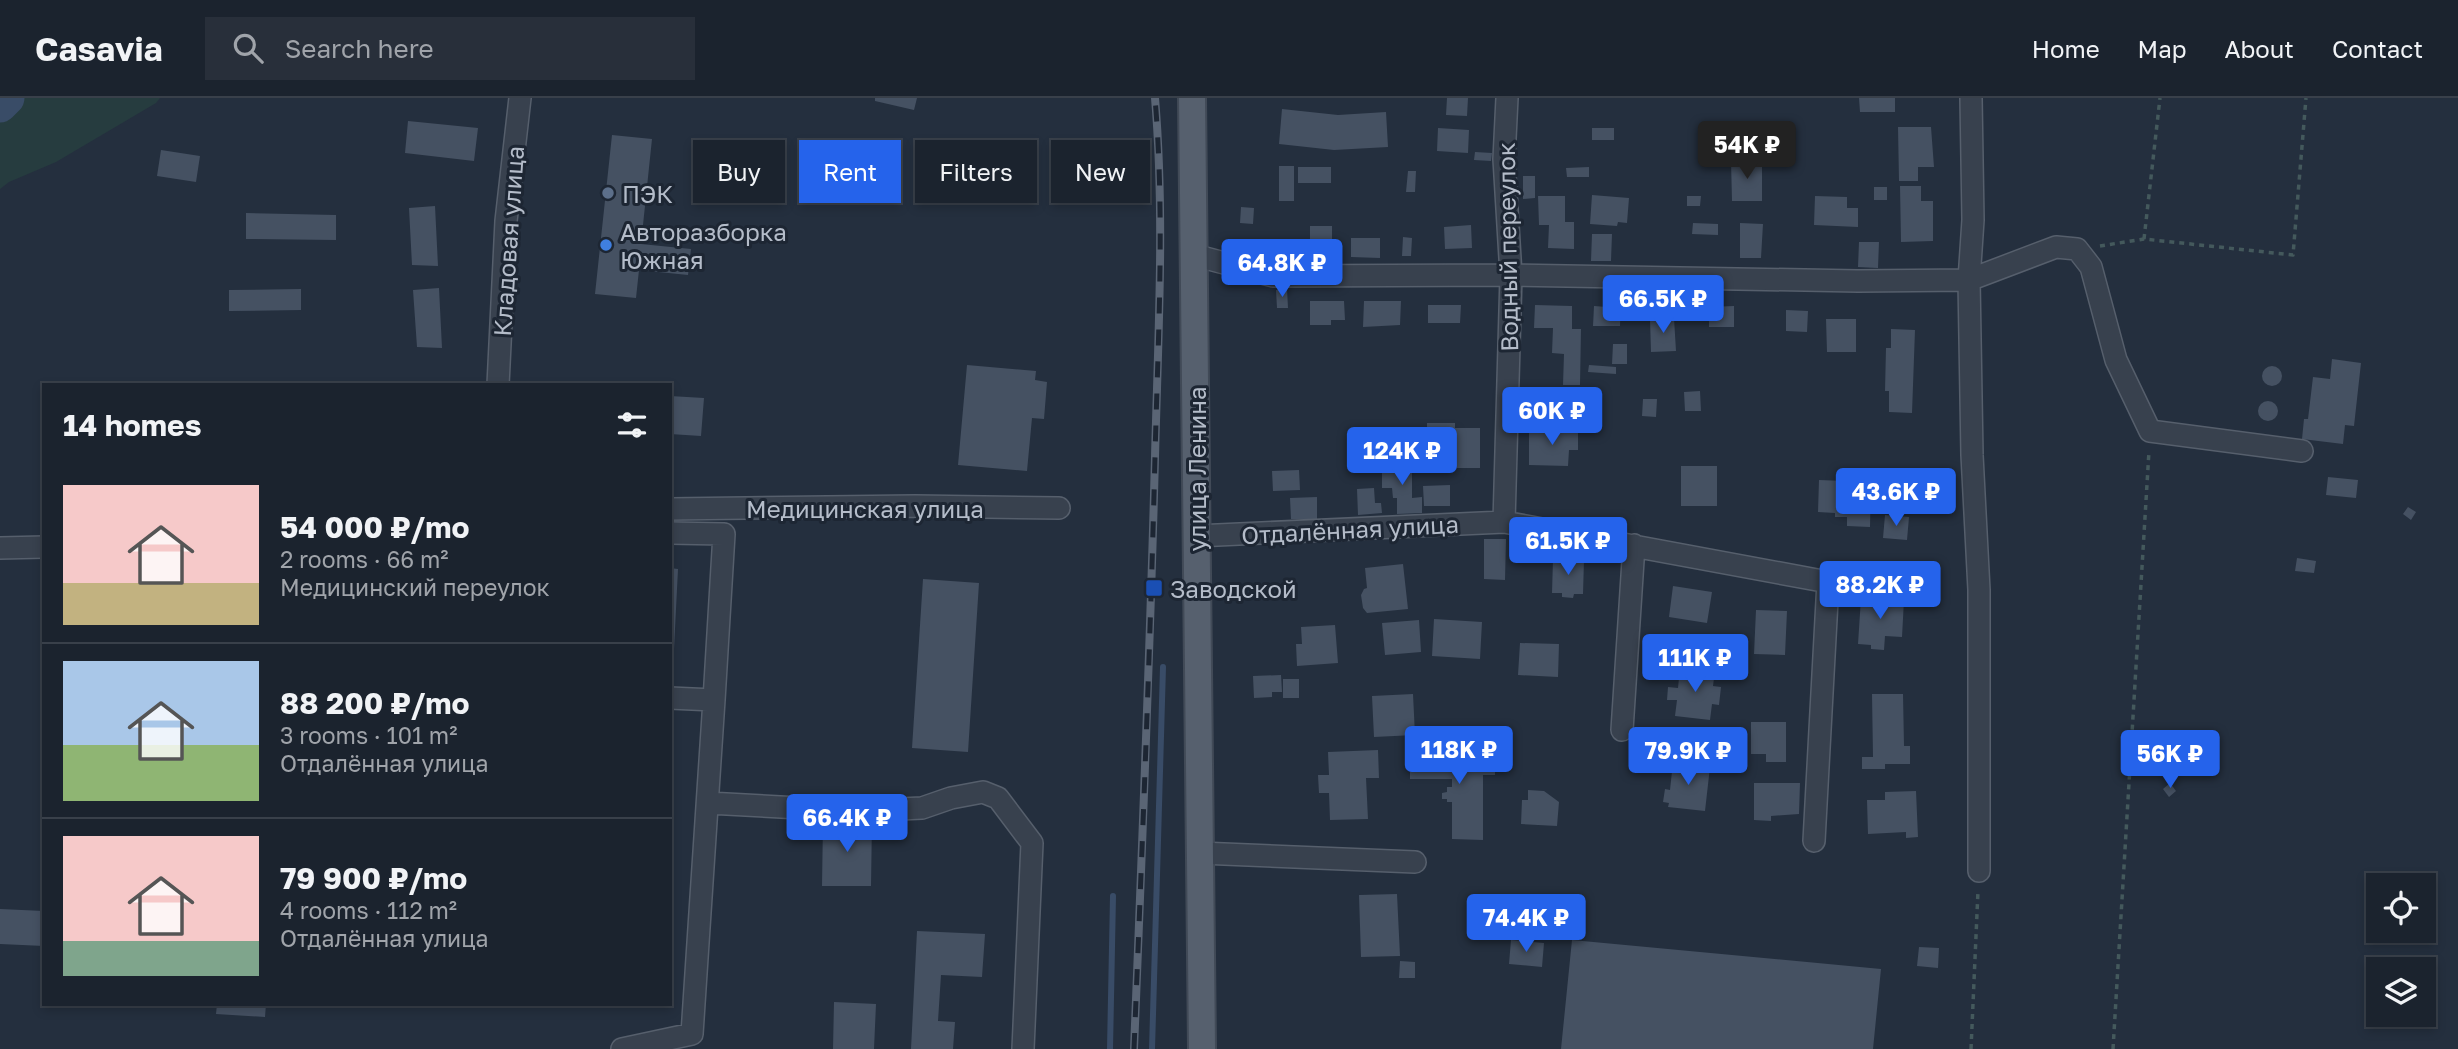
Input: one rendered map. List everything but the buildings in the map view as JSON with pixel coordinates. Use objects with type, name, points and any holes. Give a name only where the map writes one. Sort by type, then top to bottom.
[{"type":"main road","name":"улица Ленина","points":[[1192,98],[1202,1049]]},
{"type":"street","name":"Кладовая улица","points":[[498,383],[506,221],[520,98]]},
{"type":"street","name":"Водный переулок","points":[[1504,522],[1511,275],[1504,159],[1507,98]]},
{"type":"street","points":[[1971,98],[1973,220],[1969,280],[1972,455],[1979,590],[1979,871]]},
{"type":"street","points":[[1194,256],[1273,276],[1511,275],[1858,281],[1969,280],[2056,247],[2077,249],[2091,267],[2116,360],[2150,431],[2302,451]]},
{"type":"street","name":"Медицинская улица","points":[[672,509],[915,506],[1059,509]]},
{"type":"street","name":"Отдалённая улица","points":[[1196,536],[1504,522],[1828,582],[1814,841]]},
{"type":"street","points":[[622,1049],[692,1034],[724,534],[672,533]]},
{"type":"street","points":[[1622,730],[1634,545]]},
{"type":"street","points":[[0,548],[42,547]]},
{"type":"street","points":[[672,698],[714,700]]},
{"type":"street","points":[[708,803],[856,811],[922,808],[951,798],[983,792],[998,798],[1032,843],[1023,1049]]},
{"type":"street","points":[[1200,853],[1415,862]]},
{"type":"path","points":[[2144,239],[2160,98]]},
{"type":"path","points":[[2077,249],[2144,239],[2293,255],[2305,98]]},
{"type":"path","points":[[2113,1049],[2150,431]]},
{"type":"path","points":[[1971,1049],[1979,871]]},
{"type":"green space","points":[[0,98],[160,98],[156,103],[56,162],[9,182],[0,189]]},
{"type":"waterway","points":[[0,105],[7,98]]},
{"type":"waterway","points":[[1152,1049],[1163,667]]},
{"type":"waterway","points":[[1110,1049],[1113,896]]},
{"type":"railway","points":[[1134,1049],[1159,322],[1160,188],[1155,98]]},
{"type":"place","name":"ПЭК","points":[[608,193]]},
{"type":"place","name":"Авторазборка Южная","points":[[606,245]]},
{"type":"place","name":"Заводской","points":[[1154,588]]}]
